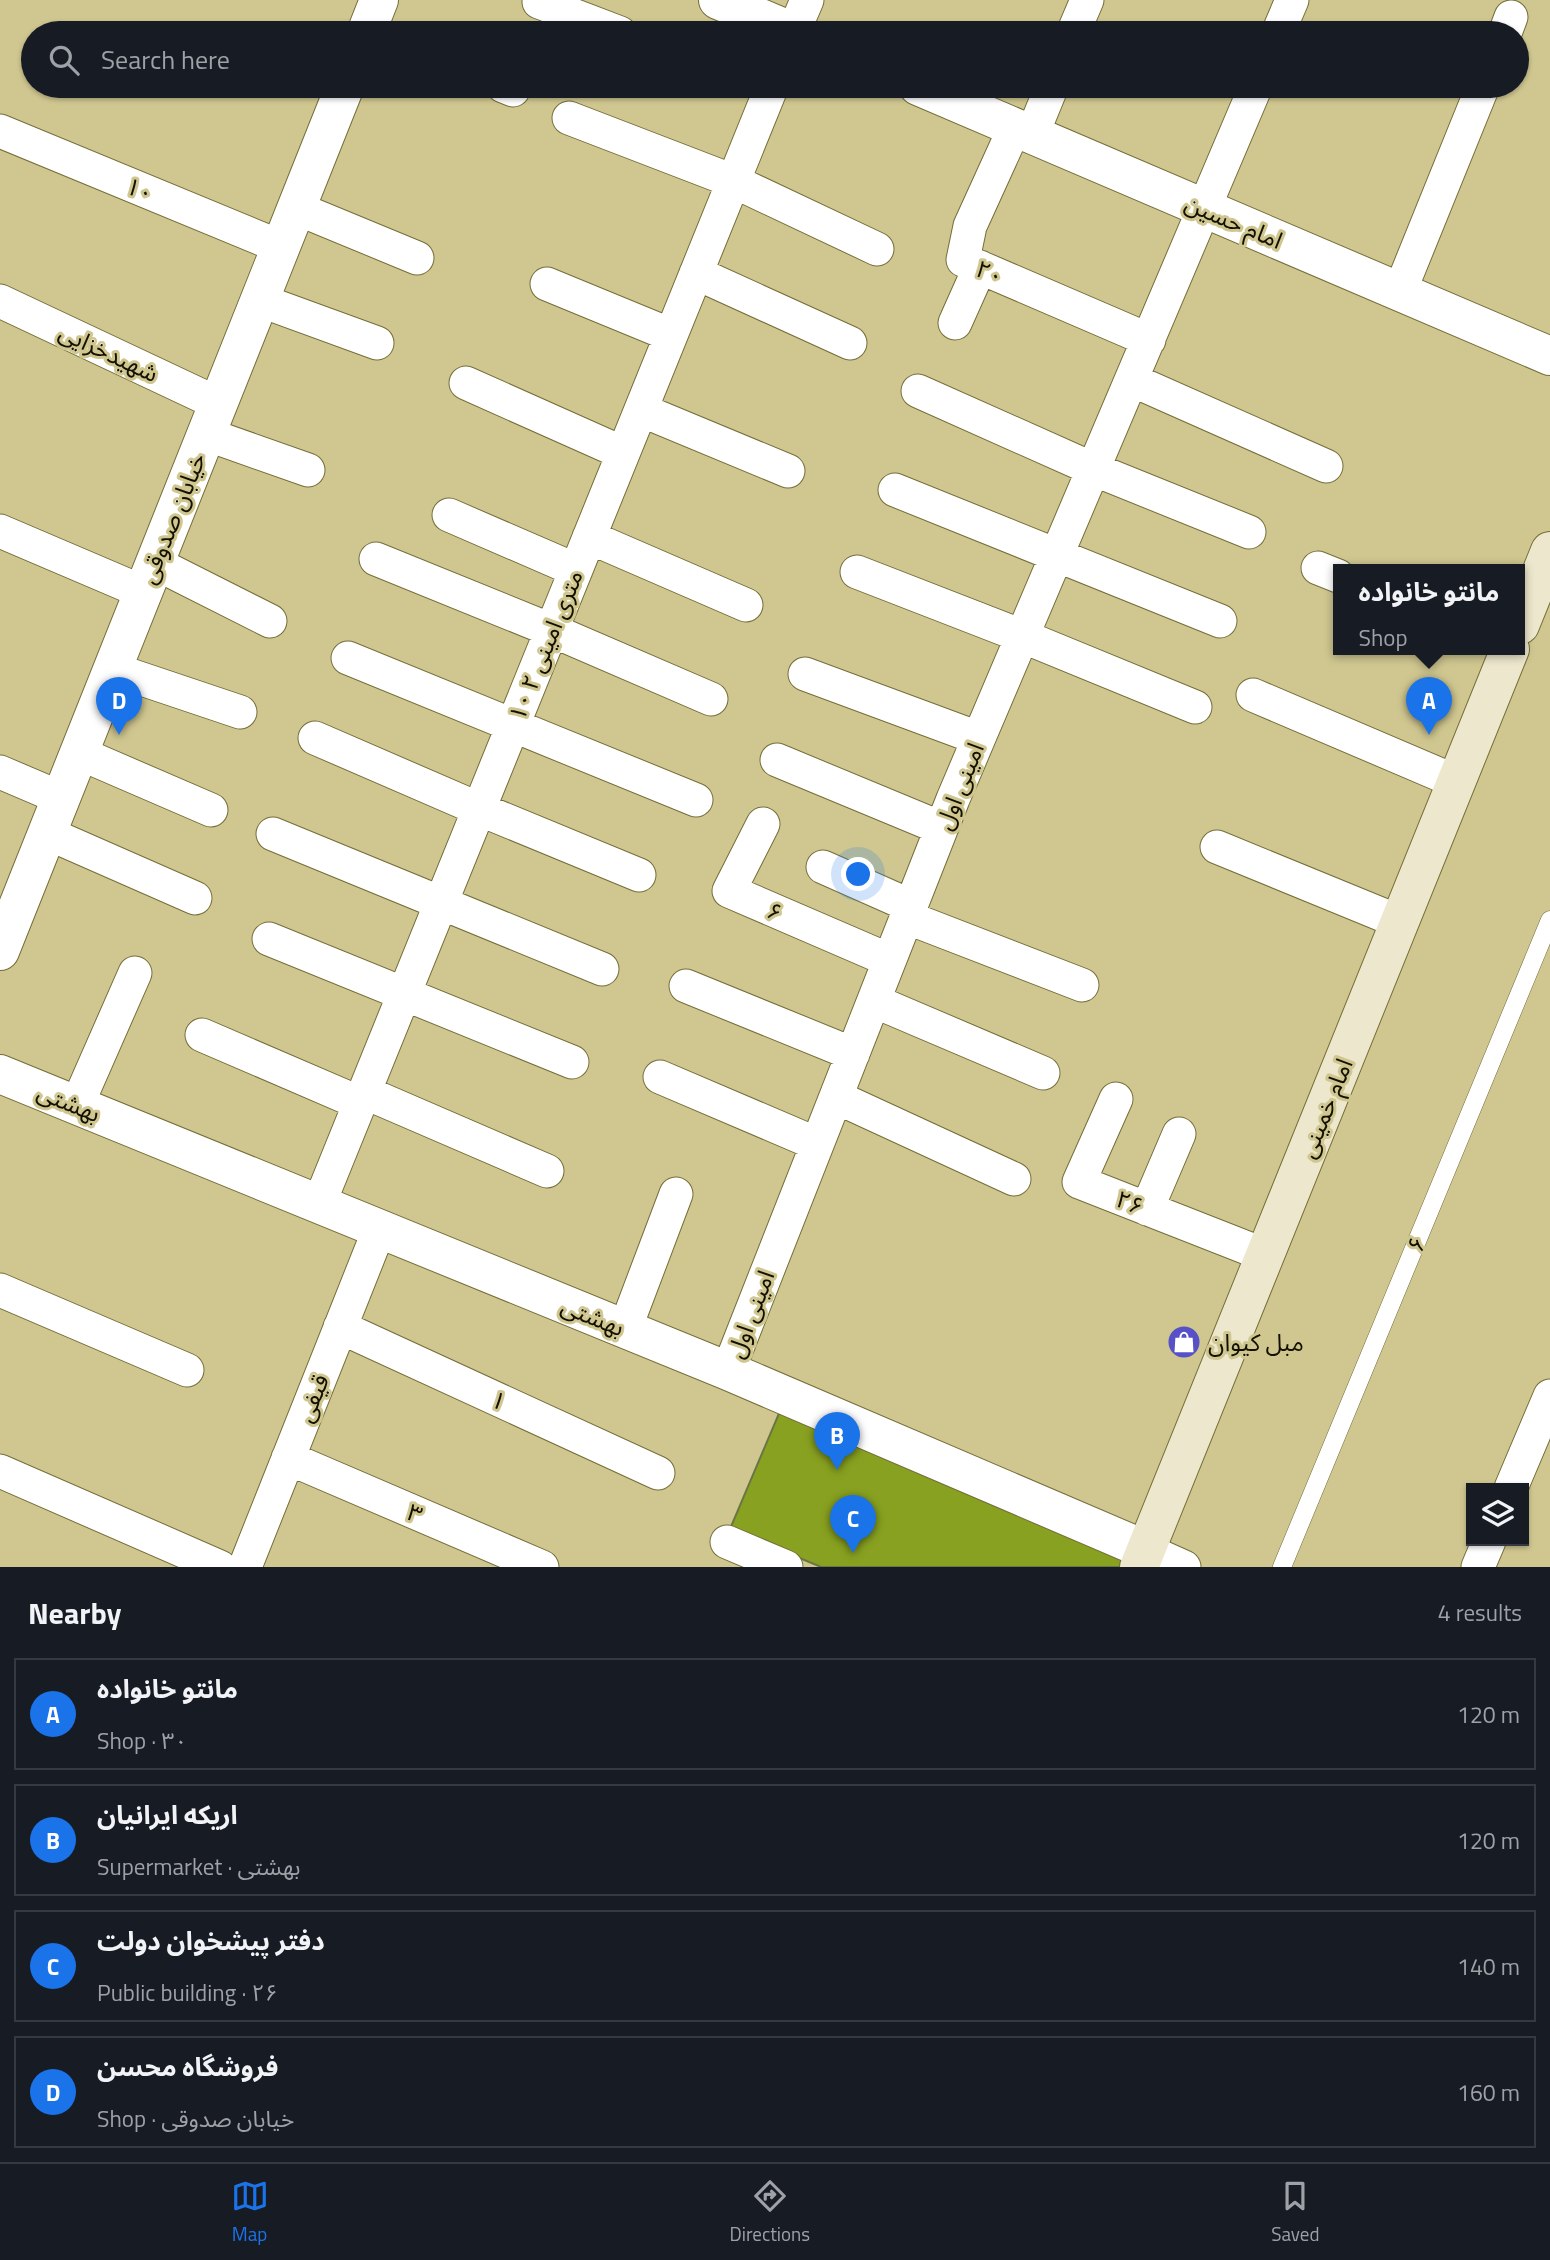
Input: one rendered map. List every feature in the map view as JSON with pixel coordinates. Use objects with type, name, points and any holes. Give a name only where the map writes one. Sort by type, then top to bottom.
[{"type":"main road","name":"امام خمینی","points":[[1525,611],[1550,551]]},
{"type":"main road","name":"امام خمینی","points":[[1143,1558],[1507,655]]},
{"type":"street","points":[[718,0],[766,21]]},
{"type":"street","points":[[799,21],[807,0]]},
{"type":"street","points":[[1078,21],[1087,0]]},
{"type":"street","points":[[1283,21],[1292,0]]},
{"type":"street","points":[[539,2],[589,21]]},
{"type":"street","name":"خیابان صدوقی","points":[[0,951],[340,98]]},
{"type":"street","name":"۱۰ متری امینی ۲","points":[[319,1205],[733,181],[762,98]]},
{"type":"street","name":"امام حسین","points":[[946,98],[1550,356]]},
{"type":"street","points":[[1023,131],[1044,98]]},
{"type":"street","name":"امینی اول","points":[[728,1371],[978,738],[1251,98]]},
{"type":"street","points":[[1400,291],[1478,98]]},
{"type":"street","points":[[569,118],[733,181],[877,248]]},
{"type":"street","name":"۱۰","points":[[0,131],[281,247]]},
{"type":"street","name":"۲۰","points":[[1023,131],[970,226],[963,260],[1149,340]]},
{"type":"street","points":[[296,208],[418,258]]},
{"type":"street","points":[[955,323],[979,268]]},
{"type":"street","points":[[696,273],[850,343]]},
{"type":"street","points":[[547,284],[671,335]]},
{"type":"street","points":[[260,300],[377,343]]},
{"type":"street","name":"شهیدخزایی","points":[[0,301],[308,470]]},
{"type":"street","points":[[1132,380],[1326,466]]},
{"type":"street","points":[[466,383],[623,453]]},
{"type":"street","points":[[918,391],[1093,469],[1249,532]]},
{"type":"street","points":[[641,410],[788,471]]},
{"type":"street","points":[[895,491],[1220,621]]},
{"type":"street","points":[[449,515],[576,570]]},
{"type":"street","points":[[0,531],[149,577],[270,621]]},
{"type":"street","points":[[589,537],[746,605]]},
{"type":"street","points":[[376,559],[711,699]]},
{"type":"street","points":[[857,572],[1023,636],[1195,707]]},
{"type":"street","points":[[348,658],[696,800]]},
{"type":"street","points":[[112,669],[240,712]]},
{"type":"street","points":[[805,674],[978,738]]},
{"type":"street","points":[[1253,695],[1457,782]]},
{"type":"street","points":[[315,737],[639,875]]},
{"type":"street","points":[[79,753],[211,810]]},
{"type":"street","points":[[777,760],[942,828]]},
{"type":"street","points":[[0,772],[61,798]]},
{"type":"street","name":"۶","points":[[763,824],[729,891],[889,960]]},
{"type":"street","points":[[47,833],[195,898]]},
{"type":"street","points":[[273,834],[602,968]]},
{"type":"street","points":[[1217,847],[1400,922]]},
{"type":"street","points":[[823,867],[909,912],[1082,985]]},
{"type":"street","points":[[269,939],[572,1062]]},
{"type":"street","points":[[78,1105],[135,973]]},
{"type":"street","points":[[686,986],[853,1054]]},
{"type":"street","points":[[874,1000],[1043,1073]]},
{"type":"street","points":[[202,1035],[547,1171]]},
{"type":"street","name":"بهشتی","points":[[0,1074],[728,1371],[1143,1558],[1184,1567]]},
{"type":"street","points":[[660,1077],[817,1143]]},
{"type":"street","points":[[836,1097],[1014,1179]]},
{"type":"street","name":"۲۶","points":[[1116,1099],[1079,1182],[1265,1255]]},
{"type":"street","points":[[1147,1209],[1179,1134]]},
{"type":"street","points":[[625,1329],[676,1195]]},
{"type":"street","name":"قیفی","points":[[245,1567],[379,1230]]},
{"type":"street","points":[[0,1290],[187,1370]]},
{"type":"street","name":"۱","points":[[340,1327],[658,1473]]},
{"type":"street","points":[[1513,1483],[1550,1396]]},
{"type":"street","name":"۳","points":[[288,1458],[542,1567]]},
{"type":"street","points":[[0,1471],[220,1567]]},
{"type":"street","points":[[727,1542],[786,1567]]},
{"type":"street","points":[[1478,1567],[1487,1546]]},
{"type":"lane","name":"۶","points":[[1282,1567],[1550,920]]},
{"type":"building","points":[[780,1411],[1128,1558],[1125,1567],[821,1567],[730,1529]]},
{"type":"place","name":"فروشگاه محسن","points":[[119,735]]},
{"type":"place","name":"مانتو خانواده","points":[[1429,735]]},
{"type":"place","name":"مبل کیوان","points":[[1184,1342]]},
{"type":"place","name":"اریکه ایرانیان","points":[[837,1470]]},
{"type":"place","name":"دفتر پیشخوان دولت","points":[[853,1553]]}]
